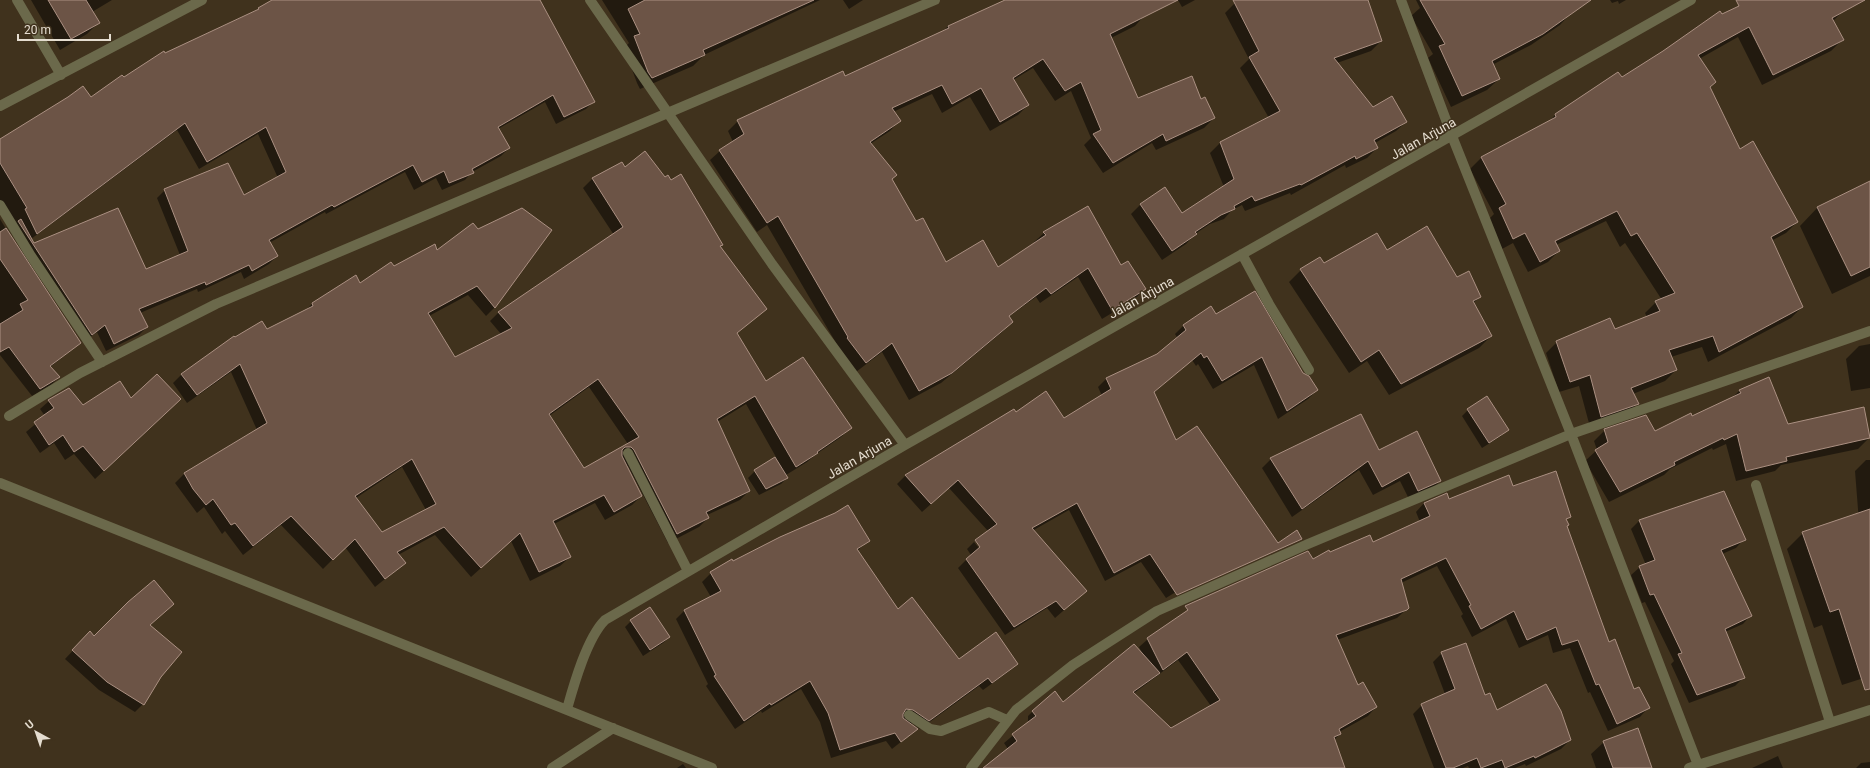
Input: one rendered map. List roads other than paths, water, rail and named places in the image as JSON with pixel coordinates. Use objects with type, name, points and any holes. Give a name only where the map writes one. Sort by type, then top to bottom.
[{"type":"street","points":[[17,0],[61,75]]},
{"type":"street","points":[[0,106],[202,0]]},
{"type":"street","points":[[590,0],[666,113],[772,264],[905,445]]},
{"type":"street","points":[[9,416],[80,373],[216,304],[666,113],[798,60],[935,0]]},
{"type":"street","points":[[1401,0],[1452,136],[1571,434],[1693,766],[1870,710]]},
{"type":"street","name":"Jalan Arjuna","points":[[568,706],[596,629],[605,620],[905,445],[1691,0]]},
{"type":"street","points":[[0,205],[31,256],[102,362]]},
{"type":"street","points":[[1242,254],[1269,304],[1309,370]]},
{"type":"street","points":[[971,768],[1016,710],[1073,665],[1157,611],[1308,544],[1571,434],[1870,331]]},
{"type":"street","points":[[628,453],[688,571]]},
{"type":"street","points":[[0,483],[568,706],[613,728],[712,768]]},
{"type":"street","points":[[1756,486],[1830,722]]},
{"type":"street","points":[[909,715],[930,729],[941,731],[989,712],[993,712],[1007,720]]},
{"type":"street","points":[[552,768],[613,728]]}]
